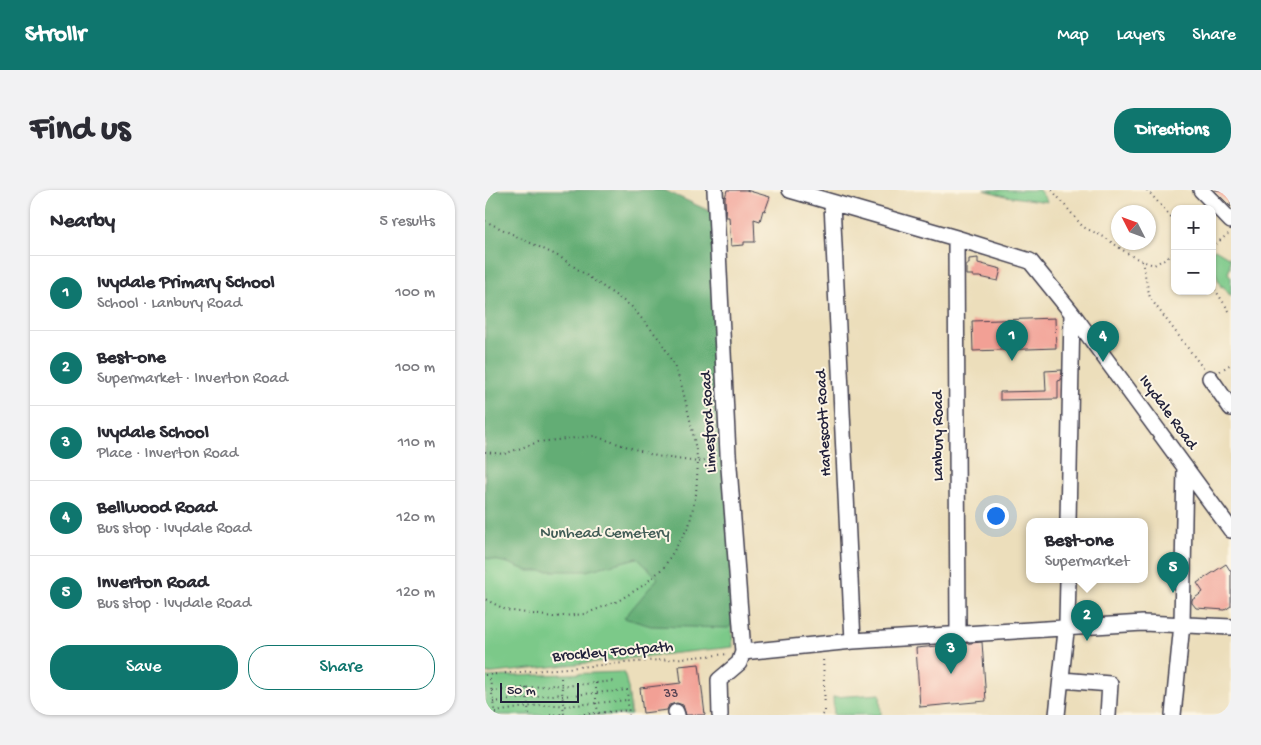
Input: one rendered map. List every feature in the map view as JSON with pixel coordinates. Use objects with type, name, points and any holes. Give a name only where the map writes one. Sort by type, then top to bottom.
[{"type":"street","name":"Limesford Road","points":[[715,190],[729,454],[743,652]]},
{"type":"street","name":"Ivydale Road","points":[[790,190],[1030,261],[1072,313],[1185,467],[1182,624],[1173,715]]},
{"type":"street","points":[[1201,190],[1231,221]]},
{"type":"street","name":"Harlescott Road","points":[[832,203],[853,641]]},
{"type":"street","name":"Lanbury Road","points":[[956,238],[958,634]]},
{"type":"street","points":[[1069,518],[1072,313]]},
{"type":"street","points":[[1210,378],[1231,408]]},
{"type":"street","points":[[1185,467],[1231,530]]},
{"type":"street","points":[[1057,715],[1062,680],[1068,583]]},
{"type":"street","points":[[721,715],[719,680],[739,663],[743,652],[853,641],[1143,623],[1231,627]]},
{"type":"street","points":[[1062,680],[1110,684],[1108,715]]},
{"type":"path","points":[[1052,190],[1083,227],[1104,237],[1129,255],[1142,262],[1154,265],[1171,255]]},
{"type":"path","points":[[1147,190],[1171,217]]},
{"type":"path","points":[[485,221],[560,257],[631,306],[661,341],[674,365],[683,387],[698,462],[696,494],[689,526],[664,567],[644,585],[618,601],[585,614],[553,617],[506,610],[485,599]]},
{"type":"path","points":[[1216,244],[1231,232]]},
{"type":"path","points":[[1142,262],[1150,298],[1210,378]]},
{"type":"path","points":[[1216,290],[1231,314]]},
{"type":"path","points":[[485,452],[504,454],[538,442],[594,436],[656,456],[698,462],[729,454]]},
{"type":"path","points":[[822,715],[825,711],[823,644]]},
{"type":"path","name":"Brockley Footpath","points":[[485,675],[743,652]]},
{"type":"path","points":[[550,715],[564,714],[561,678]]},
{"type":"path","points":[[490,679],[495,714],[528,708],[628,700]]},
{"type":"path","points":[[492,691],[614,681]]},
{"type":"path","points":[[596,683],[596,703],[599,714]]},
{"type":"path","points":[[526,688],[529,715]]},
{"type":"path","points":[[493,702],[627,690],[629,715]]},
{"type":"path","points":[[574,715],[629,710]]},
{"type":"green space","name":"Nunhead Cemetery","points":[[485,190],[706,220],[733,647],[485,674]]},
{"type":"green space","name":"Nunhead Cemetery","points":[[485,190],[664,190],[716,214],[740,618],[728,628],[651,626],[624,618],[658,578],[637,558],[586,571],[528,571],[508,563],[485,558]]},
{"type":"green space","points":[[985,190],[1039,190],[1048,202],[1005,196]]},
{"type":"green space","points":[[1216,250],[1230,258],[1228,273],[1231,277],[1231,297],[1223,286],[1221,287],[1216,274]]},
{"type":"green space","points":[[624,672],[631,715],[485,715],[485,677]]},
{"type":"green space","points":[[880,694],[881,715],[834,715],[833,697]]},
{"type":"building","points":[[727,190],[746,190],[770,197],[760,221],[754,219],[755,242],[744,242],[744,245],[731,246],[729,217],[726,217],[725,198]]},
{"type":"building","points":[[1214,190],[1231,190],[1231,207]]},
{"type":"building","points":[[978,258],[978,263],[1001,269],[998,281],[966,275],[966,264],[969,264],[969,259]]},
{"type":"building","points":[[1055,318],[1056,348],[973,351],[972,321]]},
{"type":"building","points":[[1062,370],[1061,380],[1058,381],[1058,399],[1000,400],[1000,392],[1046,391],[1045,371]]},
{"type":"building","points":[[1226,564],[1231,572],[1231,606],[1225,610],[1196,608],[1192,600],[1203,592],[1197,583]]},
{"type":"building","points":[[982,642],[986,701],[920,707],[916,648]]},
{"type":"building","points":[[699,664],[705,715],[686,715],[683,705],[677,703],[669,705],[667,710],[643,713],[640,688],[681,683],[679,666]]},
{"type":"place","name":"Ivydale Primary School","points":[[1012,361]]},
{"type":"place","name":"Bellwood Road","points":[[1103,362]]},
{"type":"place","name":"Inverton Road","points":[[1173,593]]},
{"type":"place","name":"Best-one","points":[[1087,641]]},
{"type":"place","name":"Ivydale School","points":[[951,674]]}]
